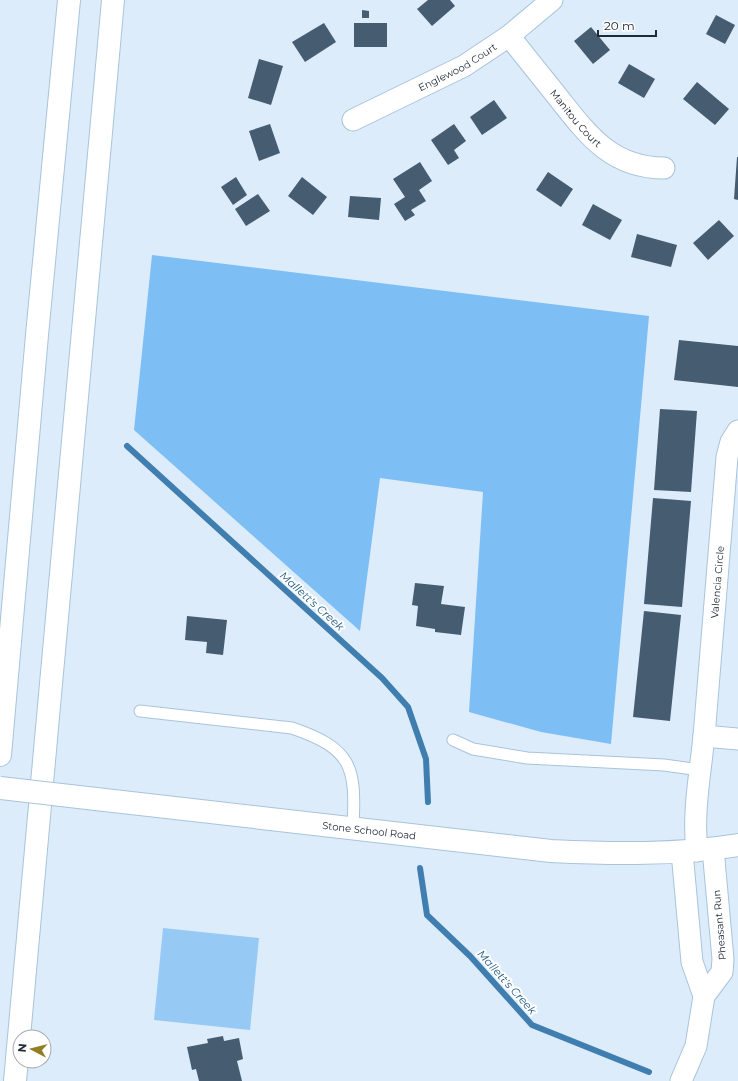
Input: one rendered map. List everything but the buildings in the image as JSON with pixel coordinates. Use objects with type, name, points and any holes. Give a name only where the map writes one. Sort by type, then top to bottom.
[{"type":"main road","points":[[0,754],[37,335],[69,0]]},
{"type":"main road","points":[[15,1081],[113,0]]},
{"type":"main road","name":"Stone School Road","points":[[0,788],[551,851],[610,854],[697,851],[738,845]]},
{"type":"street","name":"Englewood Court","points":[[353,120],[464,66],[509,36],[552,0]]},
{"type":"street","name":"Manitou Court","points":[[509,36],[583,129],[606,150],[630,163],[646,168],[664,168]]},
{"type":"street","name":"Valencia Circle","points":[[697,851],[695,834],[727,457],[731,442],[738,431]]},
{"type":"street","points":[[704,736],[738,739]]},
{"type":"street","name":"Pheasant Run","points":[[697,851],[692,962],[704,996]]},
{"type":"street","name":"Pheasant Run","points":[[681,1081],[696,1046],[704,996],[722,972],[723,959],[697,851]]},
{"type":"lane","points":[[140,711],[292,728],[315,736],[338,751],[350,768],[354,787],[353,828]]},
{"type":"lane","points":[[454,740],[473,750],[527,758],[664,765],[700,770]]},
{"type":"shaded area","points":[[152,255],[649,316],[611,744],[541,732],[469,712],[483,492],[380,478],[360,631],[134,430]]},
{"type":"shaded area","points":[[163,928],[259,938],[250,1030],[154,1020]]},
{"type":"waterway","name":"Mallett's Creek","points":[[127,446],[382,678],[408,707],[426,759],[428,802]]},
{"type":"waterway","name":"Mallett's Creek","points":[[420,868],[427,915],[470,956],[532,1025],[649,1072]]}]
